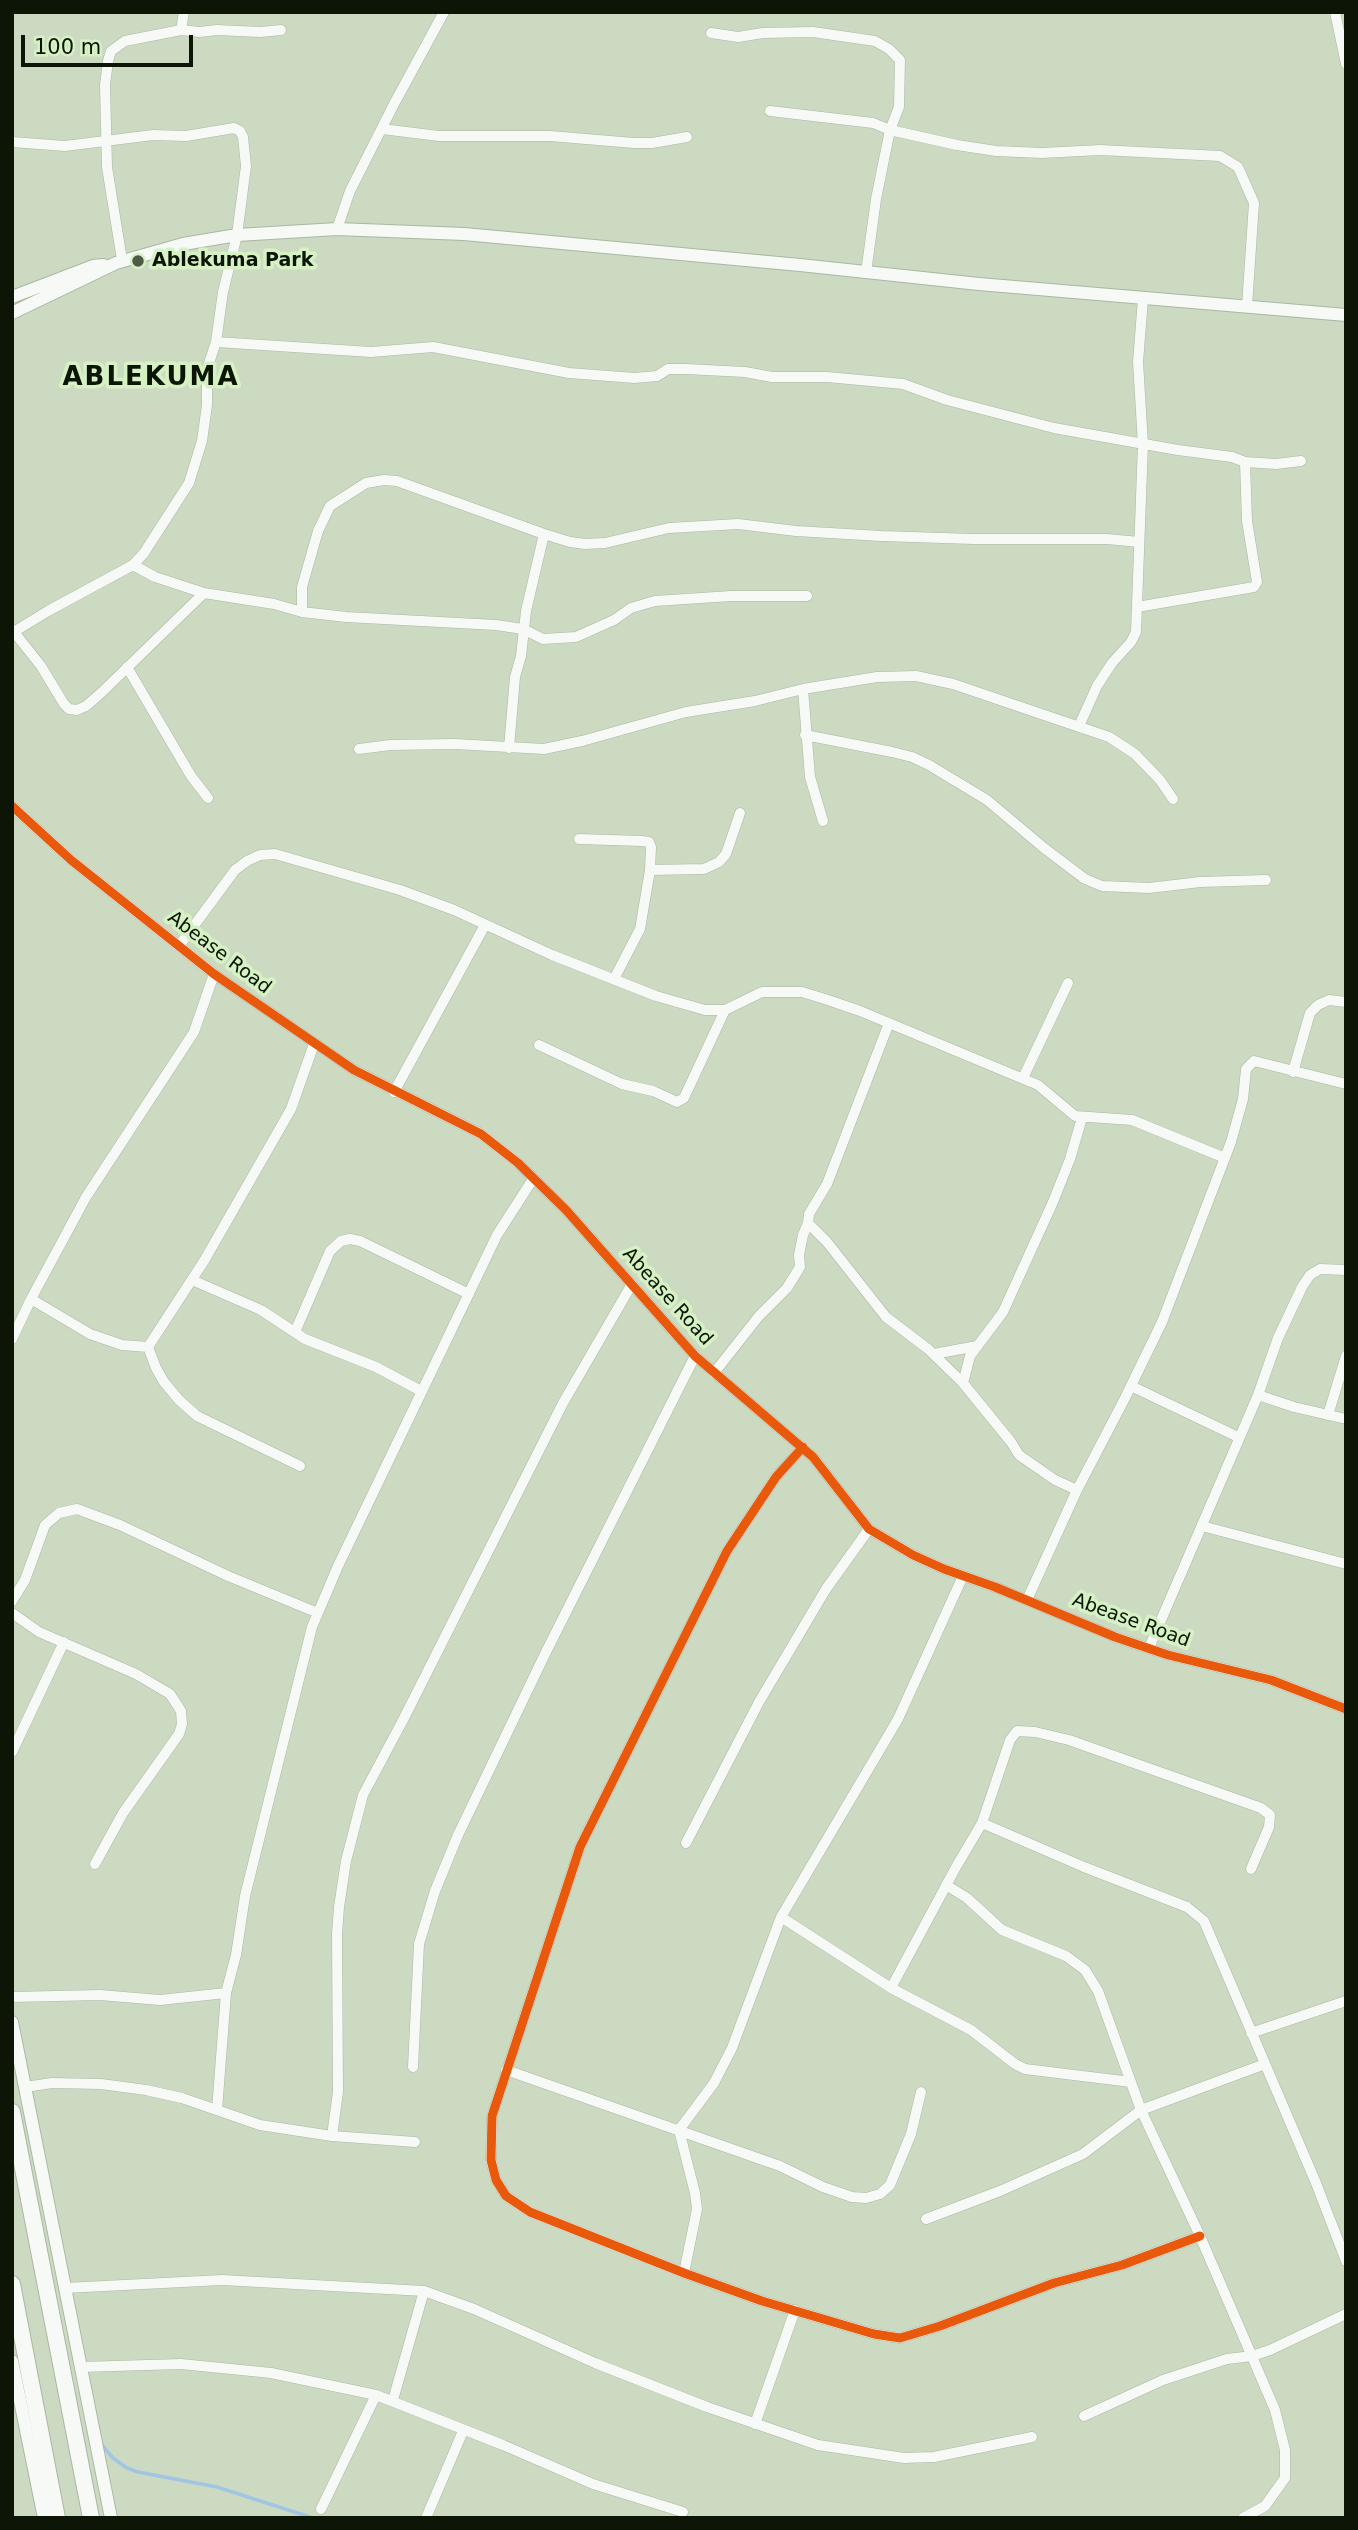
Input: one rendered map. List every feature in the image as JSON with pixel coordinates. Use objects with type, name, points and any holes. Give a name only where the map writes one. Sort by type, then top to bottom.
[{"type":"main road","points":[[12,2112],[91,2518]]},
{"type":"main road","points":[[12,2284],[57,2518]]},
{"type":"street","points":[[181,30],[184,12]]},
{"type":"street","points":[[337,229],[350,191],[444,12]]},
{"type":"street","points":[[1335,12],[1346,62]]},
{"type":"street","points":[[116,263],[107,140],[106,85],[111,51],[125,41],[181,30],[281,30]]},
{"type":"street","points":[[711,33],[738,37],[763,33],[813,32],[875,41],[889,49],[900,61],[899,107],[891,130],[876,199],[866,273]]},
{"type":"street","points":[[770,111],[873,123],[891,130],[957,145],[996,150],[1042,153],[1100,150],[1220,156],[1238,167],[1254,203],[1247,306]]},
{"type":"street","points":[[12,142],[65,146],[153,135],[186,136],[234,128],[240,131],[245,144],[246,166],[237,235],[223,292],[216,342],[206,369],[207,405],[202,440],[189,483],[144,553],[133,565],[13,633],[69,709],[77,710],[86,706],[204,593]]},
{"type":"street","points":[[382,129],[439,136],[550,135],[634,143],[687,137]]},
{"type":"street","points":[[12,297],[93,266],[116,263],[183,244],[237,235],[337,229],[464,234],[1346,316]]},
{"type":"street","points":[[12,313],[116,263]]},
{"type":"street","points":[[1079,726],[1097,686],[1136,632],[1143,444],[1138,362],[1143,299]]},
{"type":"street","points":[[216,342],[371,352],[433,347],[569,373],[646,379],[668,369],[686,369],[903,384],[1017,420],[1143,444],[1232,457],[1245,462],[1276,464],[1301,461]]},
{"type":"street","points":[[1137,607],[1254,587],[1257,582],[1246,513],[1245,462]]},
{"type":"street","points":[[302,612],[302,587],[318,531],[330,506],[366,483],[397,481],[570,542],[605,543],[669,528],[738,524],[880,536],[1107,539],[1139,542]]},
{"type":"street","points":[[509,748],[515,677],[521,656],[531,584],[544,534]]},
{"type":"street","points":[[133,565],[156,578],[204,593],[274,604],[302,612],[496,625],[523,629],[543,639],[565,639],[595,629],[645,603],[732,596],[807,596]]},
{"type":"street","points":[[127,667],[191,776],[208,798]]},
{"type":"street","points":[[359,749],[428,744],[544,748],[569,744],[686,712],[755,701],[803,689],[877,677],[916,676],[953,684],[1109,737],[1128,748],[1155,774],[1173,799]]},
{"type":"street","points":[[803,689],[810,777],[823,821]]},
{"type":"street","points":[[805,735],[892,752],[929,765],[987,800],[1044,848],[1085,879],[1102,887],[1127,889],[1266,880]]},
{"type":"street","name":"Abease Road","points":[[12,806],[71,860],[214,974],[354,1070],[481,1135],[519,1163],[566,1210],[695,1356],[803,1447],[869,1529],[913,1555],[1115,1637],[1271,1680],[1346,1709]]},
{"type":"street","points":[[650,870],[705,869],[719,862],[726,854],[740,813]]},
{"type":"street","points":[[579,839],[649,842],[650,870],[638,936],[614,979]]},
{"type":"street","points":[[178,946],[235,870],[247,860],[275,854],[400,890],[678,1003],[705,1010],[725,1010],[762,992],[796,992],[860,1011],[1038,1085],[1075,1116],[1132,1120],[1225,1158]]},
{"type":"street","points":[[394,1092],[485,925]]},
{"type":"street","points":[[12,1339],[86,1197],[194,1032],[214,974]]},
{"type":"street","points":[[1023,1078],[1068,983]]},
{"type":"street","points":[[1293,1072],[1310,1013],[1329,1000],[1346,1002]]},
{"type":"street","points":[[539,1045],[622,1084],[653,1091],[677,1102],[684,1098],[725,1010]]},
{"type":"street","points":[[714,1373],[758,1316],[787,1288],[800,1267],[799,1255],[810,1214],[827,1184],[889,1023]]},
{"type":"street","points":[[148,1347],[192,1280],[291,1109],[314,1044]]},
{"type":"street","points":[[1027,1600],[1077,1490],[1162,1322],[1225,1158],[1243,1099],[1246,1069],[1254,1061],[1346,1084]]},
{"type":"street","points":[[963,1382],[970,1356],[995,1325],[1009,1300],[1062,1180],[1082,1118]]},
{"type":"street","points":[[217,2110],[226,1993],[236,1955],[245,1896],[300,1670],[318,1613],[497,1235],[533,1179]]},
{"type":"street","points":[[808,1223],[827,1242],[886,1317],[934,1354],[963,1382],[1012,1442],[1019,1455],[1055,1480],[1077,1490]]},
{"type":"street","points":[[295,1332],[330,1251],[341,1241],[350,1239],[360,1241],[469,1294]]},
{"type":"street","points":[[1149,1648],[1258,1395],[1278,1338],[1306,1281],[1320,1269],[1346,1270]]},
{"type":"street","points":[[192,1280],[247,1303],[324,1349],[376,1367],[421,1391]]},
{"type":"street","points":[[332,2136],[338,2092],[338,1921],[346,1861],[363,1795],[563,1403],[632,1284]]},
{"type":"street","points":[[31,1299],[90,1334],[122,1345],[148,1347]]},
{"type":"street","points":[[934,1354],[977,1346]]},
{"type":"street","points":[[148,1347],[164,1382],[197,1416],[300,1466]]},
{"type":"street","points":[[413,2067],[419,1944],[435,1891],[458,1835],[545,1654],[695,1356]]},
{"type":"street","points":[[1328,1415],[1346,1356]]},
{"type":"street","points":[[1131,1386],[1238,1437]]},
{"type":"street","points":[[1258,1395],[1346,1419]]},
{"type":"street","points":[[803,1447],[776,1477],[727,1551],[580,1846],[492,2116],[491,2161],[496,2180],[506,2196],[530,2212],[684,2273],[874,2334],[900,2338],[953,2322],[1055,2283],[1122,2264],[1200,2236]]},
{"type":"street","points":[[12,1601],[25,1580],[45,1525],[59,1513],[77,1509],[120,1525],[229,1576],[318,1613]]},
{"type":"street","points":[[1202,1526],[1346,1564]]},
{"type":"street","points":[[686,1843],[759,1702],[826,1589],[869,1529]]},
{"type":"street","points":[[679,2130],[714,2082],[732,2048],[781,1917],[898,1719],[963,1576]]},
{"type":"street","points":[[12,1613],[39,1632],[136,1674],[170,1694],[181,1711],[182,1724],[178,1734],[123,1813],[95,1864]]},
{"type":"street","points":[[12,1752],[64,1642]]},
{"type":"street","points":[[891,1988],[982,1823],[1010,1740],[1017,1731],[1069,1740],[1261,1808],[1270,1815],[1269,1826],[1251,1869]]},
{"type":"street","points":[[982,1823],[1071,1862],[1187,1907],[1204,1921],[1316,2183],[1346,2261]]},
{"type":"street","points":[[946,1885],[967,1898],[1002,1930],[1066,1956],[1085,1970],[1098,1992],[1141,2110],[1200,2236],[1280,2430],[1285,2477],[1265,2507],[1243,2518]]},
{"type":"street","points":[[781,1917],[891,1988],[971,2030],[1003,2056],[1025,2068],[1131,2082]]},
{"type":"street","points":[[12,1997],[100,1995],[160,2000],[226,1993]]},
{"type":"street","points":[[1251,2033],[1346,2001]]},
{"type":"street","points":[[12,2022],[111,2518]]},
{"type":"street","points":[[926,2219],[1000,2192],[1083,2154],[1141,2110],[1265,2064]]},
{"type":"street","points":[[506,2070],[780,2166],[832,2190],[852,2197],[866,2198],[880,2194],[890,2185],[911,2134],[921,2092]]},
{"type":"street","points":[[25,2087],[102,2084],[146,2090],[182,2098],[260,2125],[332,2136],[415,2142]]},
{"type":"street","points":[[679,2130],[697,2209],[684,2273]]},
{"type":"street","points":[[65,2288],[222,2280],[425,2291],[474,2309],[595,2363],[818,2445],[904,2458],[934,2457],[1032,2437]]},
{"type":"street","points":[[393,2400],[425,2291]]},
{"type":"street","points":[[755,2424],[795,2310]]},
{"type":"street","points":[[1084,2416],[1163,2381],[1227,2359],[1270,2350],[1346,2314]]},
{"type":"street","points":[[12,2361],[44,2518]]},
{"type":"street","points":[[80,2367],[181,2364],[203,2366],[271,2373],[376,2395],[593,2484],[683,2512]]},
{"type":"street","points":[[321,2509],[376,2395]]},
{"type":"street","points":[[426,2518],[463,2431]]},
{"type":"waterway","points":[[101,2444],[113,2458],[138,2472],[217,2487],[313,2518]]},
{"type":"cycle path","points":[[12,806],[71,860],[214,974],[354,1070],[481,1134],[518,1163],[566,1210],[695,1356],[813,1457],[869,1529],[913,1555],[944,1569],[995,1587],[1115,1637],[1168,1655],[1271,1680],[1346,1709]]},
{"type":"cycle path","points":[[803,1447],[776,1477],[727,1551],[580,1847],[492,2116],[491,2160],[496,2180],[506,2196],[530,2212],[684,2273],[762,2301],[874,2334],[900,2338],[940,2326],[1054,2283],[1122,2265],[1200,2236]]},
{"type":"place","name":"Ablekuma Park","points":[[138,261]]},
{"type":"district","name":"ABLEKUMA","points":[[151,378]]}]
